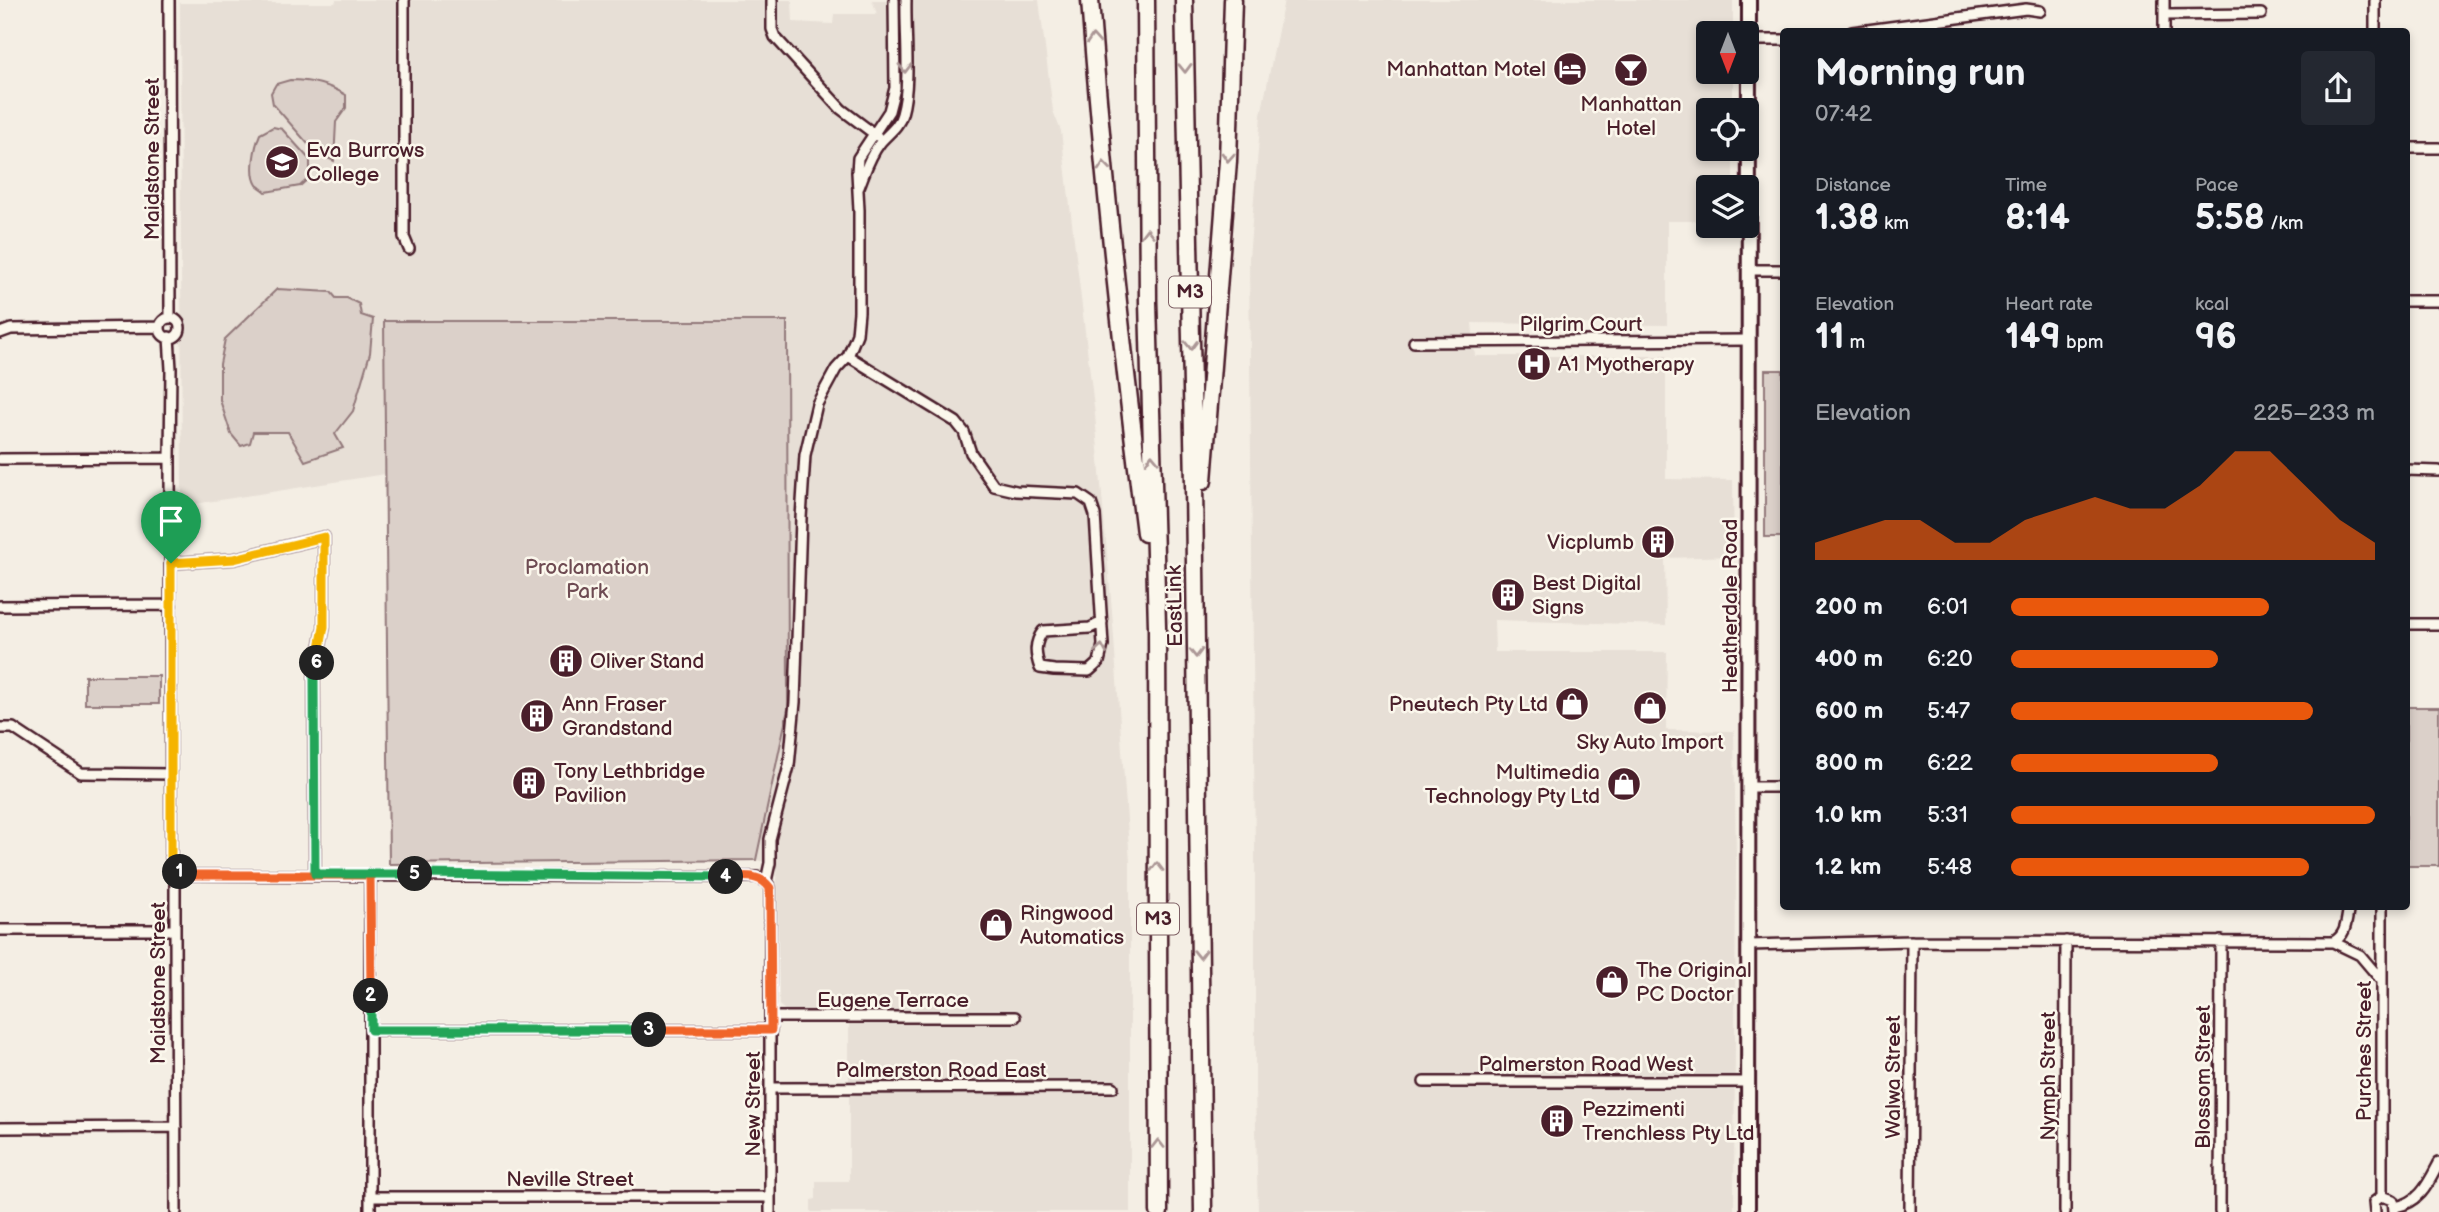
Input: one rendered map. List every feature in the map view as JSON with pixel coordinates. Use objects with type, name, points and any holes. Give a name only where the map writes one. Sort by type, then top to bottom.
[{"type":"highway","points":[[1090,0],[1123,355],[1157,626]]},
{"type":"highway","name":"EastLink","points":[[1146,0],[1147,302],[1157,626],[1159,1212]]},
{"type":"highway","name":"EastLink","points":[[1184,0],[1203,1212]]},
{"type":"highway","points":[[1195,585],[1228,161],[1233,0]]},
{"type":"main road","name":"Heatherdale Road","points":[[1749,0],[1749,21]]},
{"type":"main road","name":"Heatherdale Road","points":[[1748,1212],[1749,84]]},
{"type":"street","name":"Maidstone Street","points":[[169,0],[170,318]]},
{"type":"street","points":[[404,0],[404,237],[409,249]]},
{"type":"street","points":[[772,0],[772,29],[775,37],[841,109],[882,141]]},
{"type":"street","name":"New Street","points":[[770,1212],[770,888],[761,879],[771,863],[770,839],[789,766],[795,702],[801,518],[806,455],[817,404],[836,369],[848,356],[857,334],[859,312],[856,172],[858,158],[889,111],[895,88],[894,0]]},
{"type":"street","points":[[858,192],[869,160],[902,116],[906,0]]},
{"type":"street","points":[[2164,0],[2164,28]]},
{"type":"street","points":[[2375,0],[2375,28]]},
{"type":"street","points":[[1900,28],[2026,9],[2040,11]]},
{"type":"street","points":[[2164,15],[2261,14]]},
{"type":"street","points":[[1759,40],[1780,40]]},
{"type":"street","points":[[2410,148],[2439,148]]},
{"type":"street","points":[[1749,270],[1780,270]]},
{"type":"street","points":[[2410,301],[2439,300]]},
{"type":"street","points":[[170,318],[177,321],[179,328],[176,335],[169,337],[162,334],[160,327],[163,320],[170,318]]},
{"type":"street","points":[[0,332],[11,329],[160,327]]},
{"type":"street","name":"Maidstone Street","points":[[169,337],[171,857],[180,872],[175,886],[174,930],[176,1212]]},
{"type":"street","name":"Pilgrim Court","points":[[1414,342],[1749,340]]},
{"type":"street","points":[[848,356],[956,422],[964,432],[971,453],[994,486],[1016,491],[1078,494],[1091,503],[1095,515],[1102,622],[1102,645],[1098,662],[1090,671],[1040,668],[1036,646],[1043,631],[1090,628],[1102,622]]},
{"type":"street","points":[[0,459],[170,458]]},
{"type":"street","points":[[2410,470],[2439,471]]},
{"type":"street","points":[[171,563],[234,559],[324,537],[324,627],[314,677],[315,874]]},
{"type":"street","points":[[0,606],[171,605]]},
{"type":"street","points":[[2410,624],[2439,624]]},
{"type":"street","points":[[0,728],[13,728],[81,773],[171,774]]},
{"type":"street","points":[[1749,787],[1780,787]]},
{"type":"street","points":[[180,872],[194,875],[761,879]]},
{"type":"street","points":[[370,875],[370,1212]]},
{"type":"street","points":[[1749,945],[2066,941],[2333,942],[2340,939],[2344,931],[2348,910]]},
{"type":"street","name":"Purches Street","points":[[2375,1212],[2374,1202],[2382,1196],[2382,910]]},
{"type":"street","points":[[0,930],[174,930]]},
{"type":"street","name":"Nymph Street","points":[[2065,1212],[2066,941]]},
{"type":"street","name":"Walwa Street","points":[[1910,1212],[1912,942]]},
{"type":"street","name":"Blossom Street","points":[[2220,1212],[2221,942]]},
{"type":"street","points":[[2333,942],[2360,955],[2382,981]]},
{"type":"street","name":"Eugene Terrace","points":[[771,1017],[1014,1017]]},
{"type":"street","points":[[371,1030],[771,1030]]},
{"type":"street","name":"Palmerston Road West","points":[[1424,1082],[1748,1082]]},
{"type":"street","name":"Palmerston Road East","points":[[770,1088],[1112,1087]]},
{"type":"street","points":[[0,1128],[176,1127]]},
{"type":"street","points":[[2382,1196],[2390,1198],[2394,1210],[2414,1201],[2426,1188],[2439,1163]]},
{"type":"street","name":"Neville Street","points":[[370,1197],[770,1197]]},
{"type":"shaded area","points":[[336,0],[792,0],[793,22],[833,24],[834,14],[877,14],[872,0],[1039,0],[1053,111],[1061,131],[1095,415],[1112,611],[1130,862],[1130,1212],[811,1212],[811,1200],[816,1199],[816,1181],[849,1181],[849,1024],[788,1022],[788,1013],[779,1005],[776,865],[756,860],[788,709],[384,321],[385,474],[182,506],[180,3],[335,3]]},
{"type":"shaded area","points":[[1284,0],[1733,0],[1733,21],[1696,21],[1696,84],[1733,84],[1733,98],[1696,98],[1696,161],[1733,161],[1733,175],[1696,175],[1696,221],[1667,221],[1667,325],[1472,323],[1475,356],[1666,356],[1666,479],[1733,480],[1734,556],[1665,558],[1666,625],[1494,620],[1495,652],[1667,652],[1666,730],[1734,731],[1734,1212],[1258,1212],[1249,258],[1261,115]]},
{"type":"green space","points":[[290,80],[319,83],[346,95],[346,108],[336,122],[334,161],[308,144],[273,104],[271,93],[276,84]]},
{"type":"green space","points":[[273,127],[282,129],[310,160],[310,177],[300,186],[266,192],[255,180],[254,160],[260,134]]},
{"type":"green space","points":[[277,289],[331,292],[336,298],[347,298],[359,304],[361,315],[373,319],[370,353],[353,411],[335,434],[343,448],[305,461],[288,432],[253,432],[250,443],[241,446],[231,434],[220,400],[220,364],[225,339]]},
{"type":"green space","name":"Proclamation Park","points":[[384,321],[787,321],[788,709],[756,860],[389,864]]},
{"type":"green space","points":[[1765,370],[1780,370],[1780,537],[1765,537]]},
{"type":"green space","points":[[85,676],[159,676],[159,704],[85,704]]},
{"type":"green space","points":[[2410,707],[2439,707],[2439,866],[2410,866]]},
{"type":"place","name":"Manhattan Motel","points":[[1570,69]]},
{"type":"place","name":"Manhattan Hotel","points":[[1631,70]]},
{"type":"place","name":"Eva Burrows College","points":[[282,162]]},
{"type":"place","name":"A1 Myotherapy","points":[[1534,364]]},
{"type":"place","name":"Vicplumb","points":[[1658,542]]},
{"type":"place","name":"Best Digital Signs","points":[[1508,595]]},
{"type":"place","name":"Oliver Stand","points":[[566,661]]},
{"type":"place","name":"Pneutech Pty Ltd","points":[[1572,704]]},
{"type":"place","name":"Sky Auto Import","points":[[1650,708]]},
{"type":"place","name":"Ann Fraser Grandstand","points":[[537,716]]},
{"type":"place","name":"Tony Lethbridge Pavilion","points":[[529,783]]},
{"type":"place","name":"Multimedia Technology Pty Ltd","points":[[1624,784]]},
{"type":"place","name":"Ringwood Automatics","points":[[996,925]]},
{"type":"place","name":"The Original PC Doctor","points":[[1612,982]]},
{"type":"place","name":"Pezzimenti Trenchless Pty Ltd","points":[[1557,1121]]},
{"type":"route","points":[[324,537],[324,627],[314,677],[315,874],[761,878],[770,888],[771,1030],[371,1030],[370,875],[194,875],[180,872],[171,857],[171,563],[234,559],[324,537]]}]
